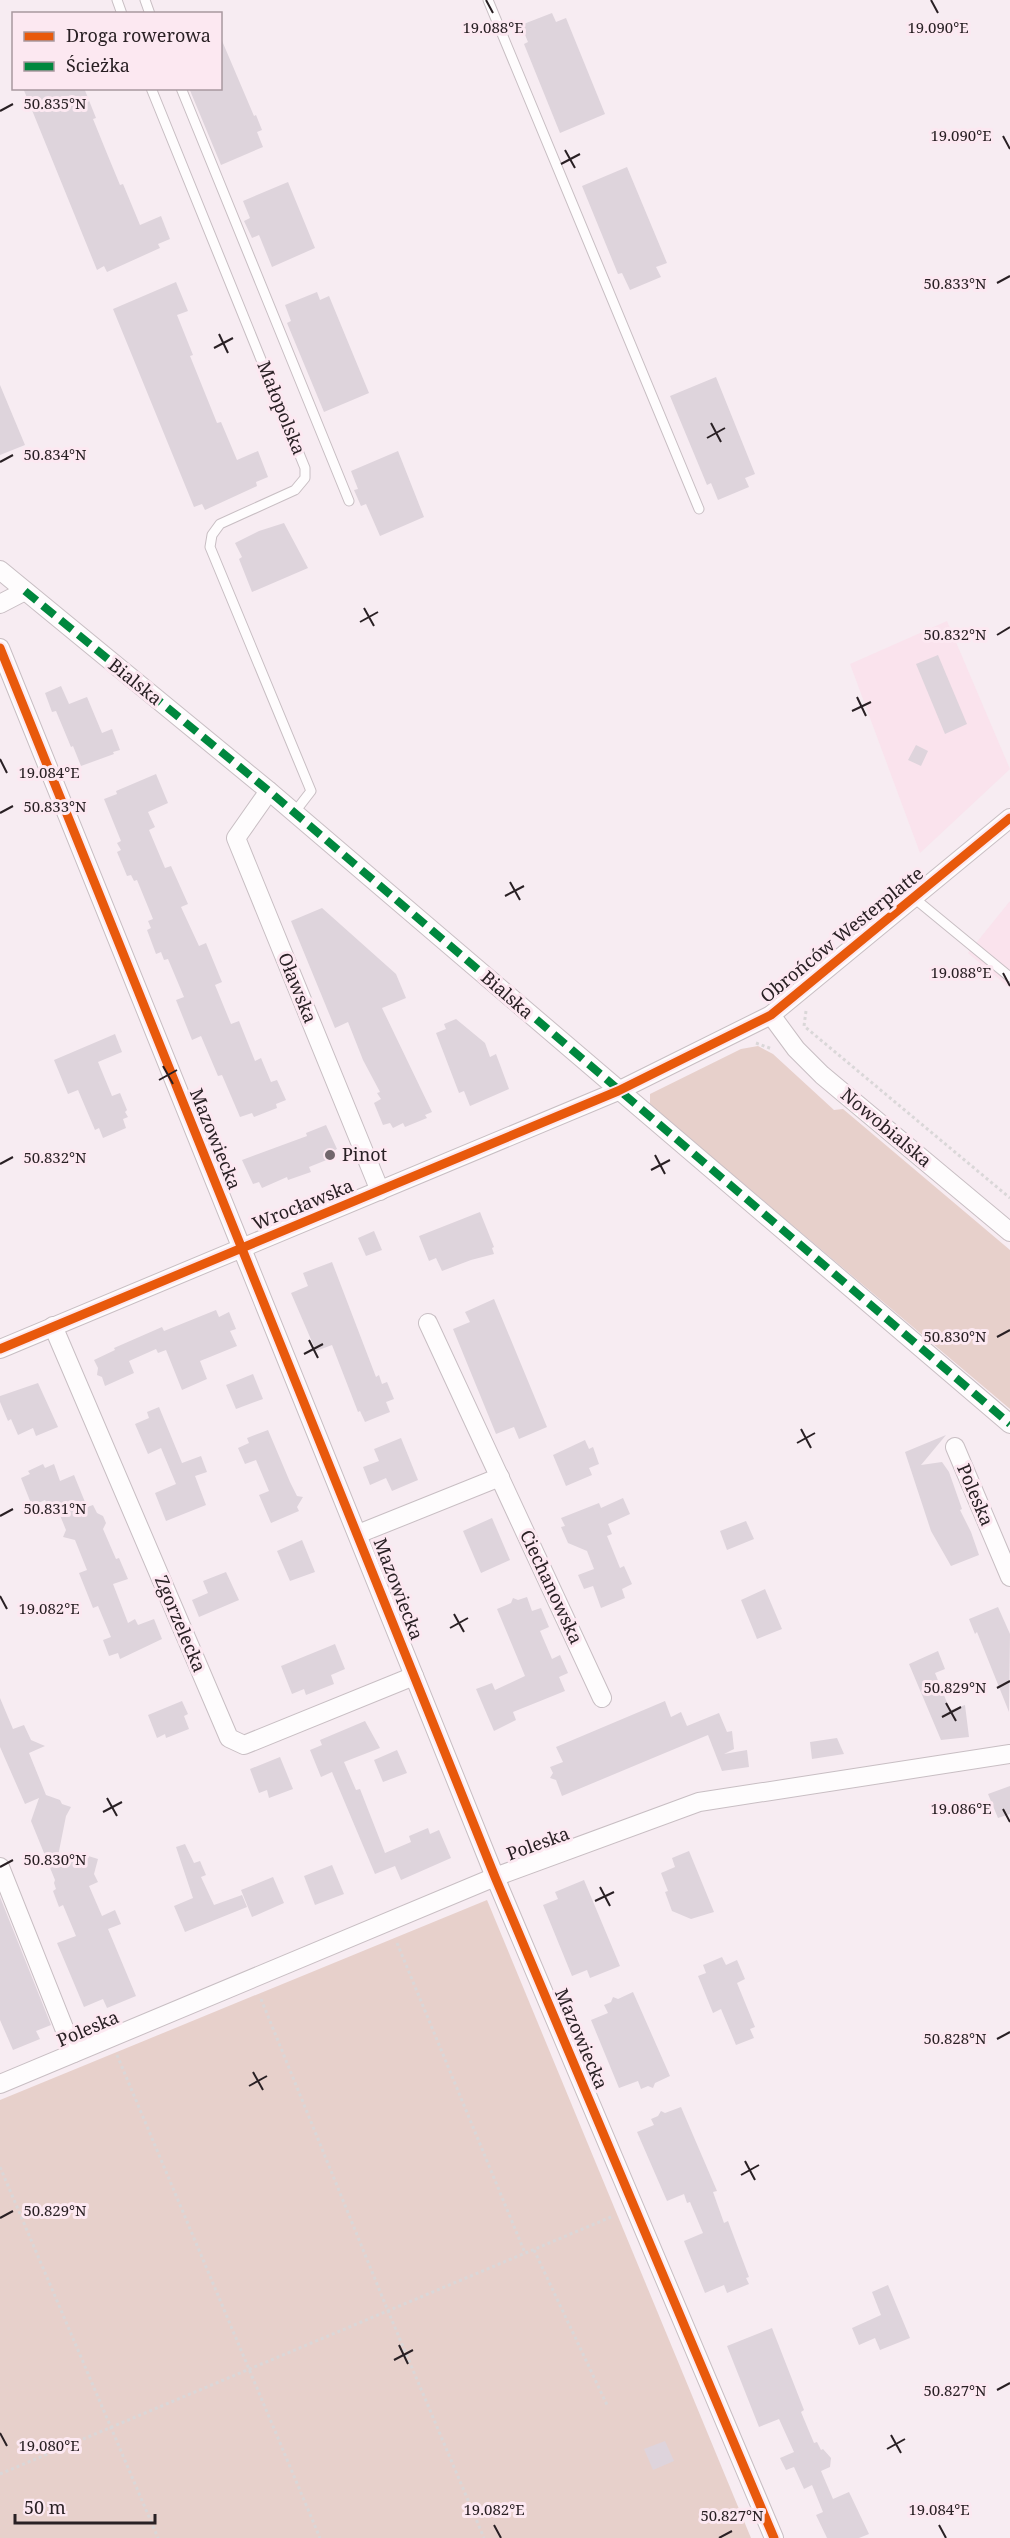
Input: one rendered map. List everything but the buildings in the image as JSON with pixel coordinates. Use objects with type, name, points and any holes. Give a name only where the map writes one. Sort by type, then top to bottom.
[{"type":"street","name":"Bialska","points":[[0,570],[268,791],[1010,1424]]},
{"type":"street","points":[[0,604],[25,591]]},
{"type":"street","name":"Mazowiecka","points":[[0,648],[495,1877],[774,2538]]},
{"type":"street","name":"Oławska","points":[[268,791],[236,838],[380,1191]]},
{"type":"street","name":"Obrońców Westerplatte","points":[[618,1091],[771,1015],[1010,818]]},
{"type":"street","name":"Nowobialska","points":[[771,1015],[796,1049],[822,1075],[1010,1232]]},
{"type":"street","name":"Wrocławska","points":[[0,1349],[618,1091]]},
{"type":"street","name":"Ciechanowska","points":[[428,1323],[602,1698]]},
{"type":"street","name":"Zgorzelecka","points":[[54,1326],[229,1738],[244,1745],[414,1676]]},
{"type":"street","name":"Poleska","points":[[955,1447],[1010,1577]]},
{"type":"street","points":[[358,1534],[500,1477]]},
{"type":"street","name":"Poleska","points":[[0,2084],[495,1877],[699,1802],[1010,1754]]},
{"type":"street","points":[[0,1867],[74,2053]]},
{"type":"lane","points":[[488,0],[699,508]]},
{"type":"lane","name":"Małopolska","points":[[152,90],[305,468],[305,478],[295,490],[220,524],[212,535],[210,547],[311,791],[294,813]]},
{"type":"lane","points":[[182,90],[349,501]]},
{"type":"lane","points":[[914,898],[1010,977]]},
{"type":"path","points":[[808,1005],[804,1026],[1010,1198]]},
{"type":"path","points":[[397,1943],[525,2253]]},
{"type":"path","points":[[261,1999],[388,2311],[484,2538]]},
{"type":"path","points":[[117,2055],[320,2538]]},
{"type":"path","points":[[0,2168],[158,2538]]},
{"type":"path","points":[[0,2474],[611,2217]]},
{"type":"path","points":[[534,2250],[607,2405]]},
{"type":"shaded area","points":[[947,621],[1010,769],[920,853],[850,664]]},
{"type":"shaded area","points":[[1010,901],[1010,988],[968,953]]},
{"type":"shaded area","points":[[758,1046],[773,1054],[834,1110],[843,1109],[1010,1250],[1010,1409],[650,1105],[650,1094],[741,1049]]},
{"type":"shaded area","points":[[487,1900],[751,2538],[0,2538],[0,2100]]},
{"type":"marked path","points":[[25,591],[269,791],[1010,1424]]},
{"type":"cycle path","points":[[0,648],[495,1877],[774,2538]]},
{"type":"cycle path","points":[[0,1349],[618,1091],[771,1015],[1010,818]]},
{"type":"place","name":"Pinot","points":[[330,1155]]}]
